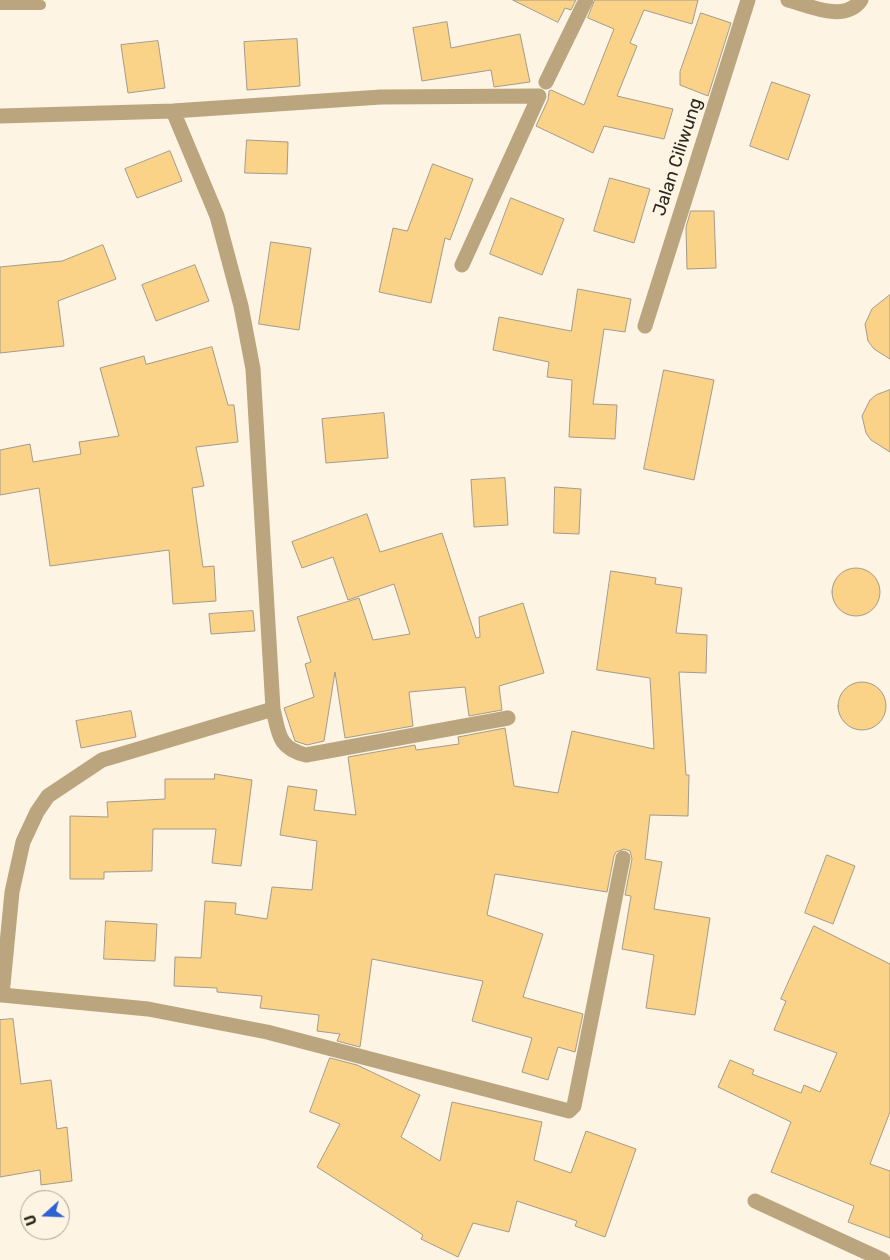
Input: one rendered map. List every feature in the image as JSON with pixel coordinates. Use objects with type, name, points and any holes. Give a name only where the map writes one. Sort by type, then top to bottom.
[{"type":"street","points":[[546,82],[586,0]]},
{"type":"street","name":"Jalan Ciliwung","points":[[645,326],[748,0]]},
{"type":"street","points":[[788,0],[842,12],[851,10],[861,0]]},
{"type":"street","points":[[0,116],[173,111],[381,97],[539,96],[462,264]]},
{"type":"street","points":[[173,111],[217,216],[242,306],[253,369],[273,709],[282,744],[294,752],[306,755],[508,718]]},
{"type":"street","points":[[273,709],[102,760],[48,796],[37,812],[23,842],[12,892],[1,995],[148,1009],[267,1032],[569,1111],[574,1106],[623,858]]},
{"type":"street","points":[[755,1201],[883,1260]]},
{"type":"lane","points":[[0,5],[41,5]]},
{"type":"building","points":[[513,0],[576,0],[571,10],[565,8],[558,22]]},
{"type":"building","points":[[595,0],[698,0],[692,24],[644,10],[630,43],[637,46],[617,96],[673,109],[664,139],[604,126],[593,153],[536,126],[551,90],[584,105],[614,29],[588,18]]},
{"type":"building","points":[[701,13],[731,23],[708,96],[680,85],[680,72]]},
{"type":"building","points":[[447,22],[451,48],[520,34],[530,82],[494,87],[491,70],[422,81],[413,28]]},
{"type":"building","points":[[297,39],[300,86],[247,90],[244,42]]},
{"type":"building","points":[[158,41],[165,88],[128,93],[121,45]]},
{"type":"building","points":[[772,82],[810,95],[788,160],[750,146]]},
{"type":"building","points":[[247,140],[288,142],[287,174],[245,173]]},
{"type":"building","points":[[170,151],[182,181],[137,198],[125,169]]},
{"type":"building","points":[[433,164],[473,179],[450,240],[445,238],[431,303],[379,292],[393,228],[407,231]]},
{"type":"building","points":[[610,178],[650,189],[634,243],[594,231]]},
{"type":"building","points":[[511,198],[564,219],[542,275],[490,254]]},
{"type":"building","points":[[691,211],[714,211],[716,268],[687,269],[686,228]]},
{"type":"building","points":[[271,242],[311,248],[299,330],[259,324]]},
{"type":"building","points":[[103,245],[116,279],[58,301],[64,346],[0,353],[0,267],[62,261]]},
{"type":"building","points":[[195,265],[209,301],[156,321],[142,285]]},
{"type":"building","points":[[578,289],[631,299],[625,332],[604,329],[593,404],[617,405],[615,439],[569,437],[572,380],[547,377],[549,362],[493,350],[499,317],[571,331]]},
{"type":"building","points":[[890,295],[890,359],[874,349],[868,341],[865,324],[872,309]]},
{"type":"building","points":[[212,347],[228,405],[234,405],[238,442],[196,447],[204,486],[192,488],[203,567],[214,566],[216,601],[173,604],[169,550],[50,566],[39,488],[0,495],[0,450],[30,444],[33,462],[81,454],[79,442],[119,436],[100,368],[144,356],[146,364]]},
{"type":"building","points":[[664,370],[714,380],[694,480],[644,469]]},
{"type":"building","points":[[890,390],[890,452],[871,440],[866,433],[862,416],[870,400],[876,395]]},
{"type":"building","points":[[384,413],[388,458],[326,463],[322,419]]},
{"type":"building","points":[[505,478],[508,525],[474,527],[471,480]]},
{"type":"building","points":[[555,487],[581,489],[579,534],[554,533]]},
{"type":"building","points":[[367,514],[380,552],[442,533],[476,638],[480,637],[479,617],[523,603],[544,673],[499,686],[502,710],[469,716],[465,687],[409,692],[413,726],[345,738],[335,672],[324,741],[307,745],[295,741],[284,708],[314,697],[305,664],[311,662],[297,617],[359,598],[373,640],[410,634],[394,584],[348,600],[333,557],[302,568],[292,542]]},
{"type":"building","points":[[851,568],[861,568],[870,572],[876,578],[880,592],[876,606],[870,612],[861,616],[851,616],[842,612],[836,606],[832,597],[832,587],[836,578],[842,572]]},
{"type":"building","points":[[611,571],[656,578],[655,584],[682,588],[676,633],[707,635],[706,673],[679,672],[686,775],[689,775],[688,816],[650,815],[645,859],[662,862],[654,909],[710,918],[695,1015],[646,1008],[654,955],[622,949],[631,896],[625,895],[632,859],[630,851],[624,849],[616,852],[614,856],[607,892],[495,874],[487,915],[543,934],[523,997],[583,1014],[575,1052],[558,1047],[548,1080],[522,1072],[532,1038],[472,1021],[483,981],[372,959],[360,1047],[337,1041],[340,1034],[317,1031],[319,1015],[260,1008],[262,996],[217,992],[217,988],[174,986],[175,957],[201,958],[205,901],[236,903],[235,914],[267,919],[272,887],[312,890],[317,841],[280,835],[288,786],[317,790],[314,810],[356,815],[348,757],[415,745],[416,750],[459,744],[458,737],[505,728],[514,786],[558,793],[572,731],[654,749],[650,678],[597,670]]},
{"type":"building","points":[[253,611],[255,631],[211,634],[209,614]]},
{"type":"building","points":[[857,682],[867,682],[879,689],[886,701],[886,711],[879,723],[867,730],[857,730],[849,726],[842,719],[838,711],[838,701],[842,693],[849,686]]},
{"type":"building","points":[[131,711],[136,737],[81,748],[76,721]]},
{"type":"building","points":[[215,774],[252,780],[241,866],[212,863],[216,829],[153,829],[152,871],[104,872],[104,879],[70,879],[70,816],[108,817],[107,802],[165,799],[165,779],[214,779]]},
{"type":"building","points":[[827,855],[855,866],[833,924],[805,913]]},
{"type":"building","points":[[106,921],[157,924],[155,961],[104,959]]},
{"type":"building","points":[[814,926],[890,964],[890,1112],[870,1164],[890,1171],[890,1238],[848,1222],[854,1206],[771,1172],[791,1122],[718,1087],[730,1060],[754,1070],[752,1074],[801,1093],[804,1085],[820,1092],[837,1053],[774,1030],[786,1001],[781,999]]},
{"type":"building","points":[[13,1019],[21,1084],[51,1080],[57,1129],[67,1127],[72,1181],[41,1185],[40,1170],[0,1177],[0,1020]]},
{"type":"building","points":[[330,1058],[357,1065],[420,1095],[401,1137],[440,1161],[452,1102],[542,1122],[534,1160],[571,1173],[586,1131],[636,1149],[605,1237],[575,1226],[577,1221],[517,1201],[509,1232],[473,1223],[458,1257],[421,1239],[423,1235],[317,1167],[340,1124],[310,1112]]}]
